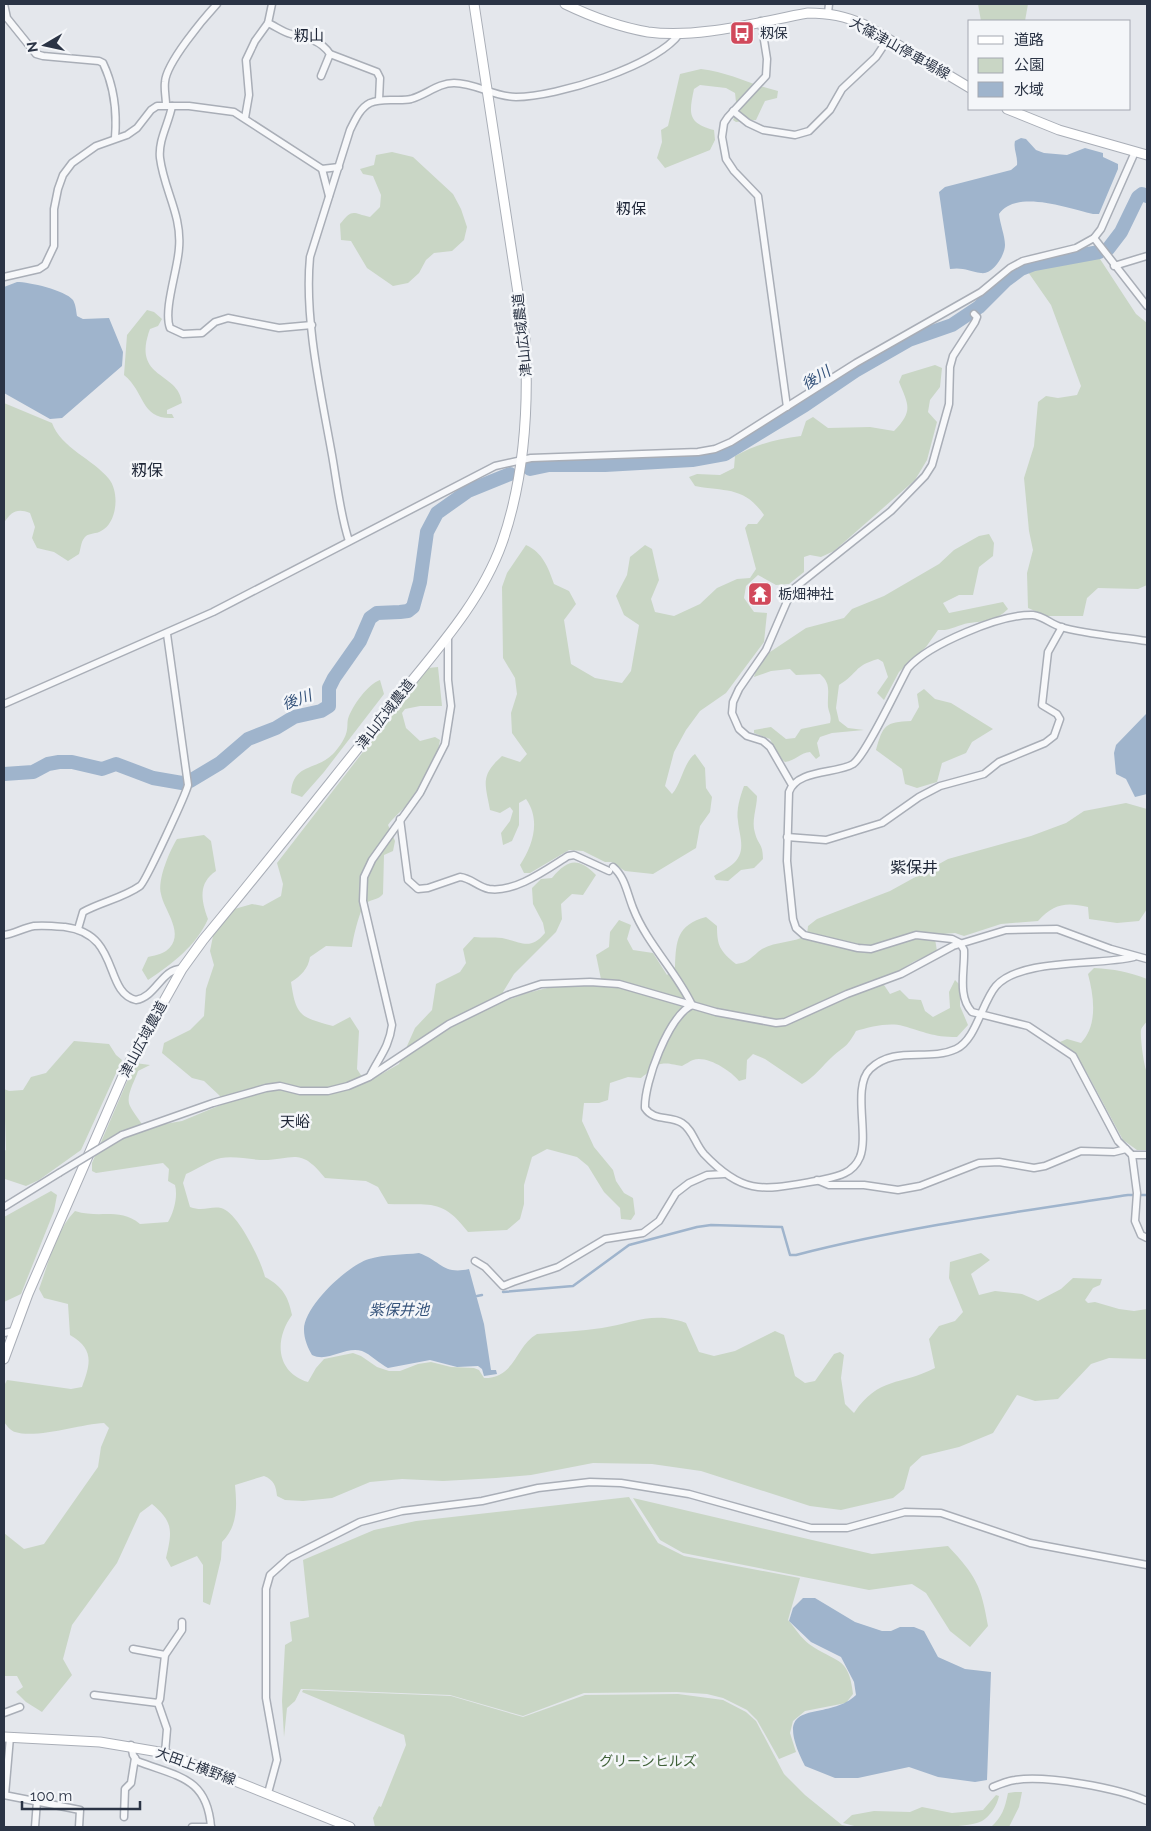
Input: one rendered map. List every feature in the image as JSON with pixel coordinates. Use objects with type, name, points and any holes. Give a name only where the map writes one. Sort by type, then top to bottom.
[{"type":"street","points":[[4,4],[5,20],[36,54],[99,60],[104,63],[114,102],[116,118],[115,138]]},
{"type":"street","points":[[217,4],[175,56],[164,81],[169,106],[160,152],[180,235],[168,314],[170,328],[183,334],[202,334],[215,322],[228,318],[279,328],[312,325]]},
{"type":"street","points":[[245,118],[249,94],[246,60],[255,41],[268,23],[272,4]]},
{"type":"street","name":"津山広域農道","points":[[4,1359],[14,1331],[126,1069],[182,969],[203,940],[448,635],[490,572],[509,520],[523,459],[527,379],[525,339],[474,4]]},
{"type":"street","name":"大篠津山停車場線","points":[[565,4],[621,27],[650,32],[680,33],[761,21],[829,8],[888,39],[968,87]]},
{"type":"street","points":[[761,21],[767,59],[766,76],[733,111],[722,130],[723,145],[728,165],[758,196],[788,407]]},
{"type":"street","points":[[268,23],[291,34],[303,35],[314,40],[330,54],[378,72],[380,78],[379,100]]},
{"type":"street","points":[[349,541],[327,426],[308,298],[310,257],[356,117],[369,103],[379,100],[409,100],[448,83],[474,85],[501,95],[524,96],[601,78],[648,58],[672,44],[680,33]]},
{"type":"street","points":[[733,111],[748,123],[763,130],[795,135],[809,131],[830,110],[842,89],[876,57],[888,39]]},
{"type":"street","points":[[321,76],[330,54]]},
{"type":"street","points":[[4,277],[39,269],[45,265],[54,246],[55,200],[63,175],[82,155],[96,146],[137,128],[151,110],[169,106],[224,110],[245,118],[322,169],[339,168]]},
{"type":"street","points":[[1009,110],[1059,130],[1147,155]]},
{"type":"street","points":[[4,704],[167,634],[478,473],[495,466],[523,459],[656,454],[715,449],[731,442],[856,363],[980,292],[1010,268],[1023,261],[1076,248],[1094,238],[1101,229],[1134,152]]},
{"type":"street","points":[[322,169],[329,198]]},
{"type":"street","points":[[1094,238],[1147,306]]},
{"type":"street","points":[[1114,266],[1147,256]]},
{"type":"street","points":[[792,785],[770,747],[762,741],[747,736],[739,729],[732,713],[733,702],[739,689],[766,650],[792,590],[891,511],[925,476],[932,465],[950,404],[952,362],[958,345],[976,322],[977,317],[974,314]]},
{"type":"street","points":[[1147,641],[1062,628],[1034,615],[1021,616],[956,637],[931,648],[917,658],[908,668],[862,756],[846,767],[816,773],[792,785],[789,792],[787,837],[793,919],[796,928],[804,935],[858,948],[871,949],[916,935],[952,939],[960,943],[964,950],[963,996],[966,1005],[972,1012],[1028,1026],[1073,1056],[1118,1140],[1132,1155],[1147,1155]]},
{"type":"street","points":[[787,837],[826,840],[882,822],[919,797],[940,786],[984,774],[999,762],[1045,743],[1054,736],[1060,719],[1057,714],[1042,705],[1041,697],[1048,652],[1062,628]]},
{"type":"street","points":[[78,929],[84,912],[142,886],[152,869],[188,782],[167,634]]},
{"type":"street","points":[[369,1078],[384,1053],[390,1038],[392,1025],[363,901],[364,877],[372,860],[420,793],[445,744],[451,706],[448,680],[448,635]]},
{"type":"street","points":[[400,820],[408,880],[418,888],[428,888],[460,877],[487,889],[495,889],[522,883],[568,856],[574,855],[611,869],[622,877],[636,916],[666,960],[692,1006]]},
{"type":"street","points":[[4,936],[34,926],[78,929],[97,940],[103,948],[119,984],[130,999],[143,999],[150,995],[166,976],[176,969],[182,969]]},
{"type":"street","points":[[4,1207],[122,1135],[213,1103],[266,1088],[280,1086],[300,1091],[328,1091],[348,1086],[369,1078],[449,1024],[508,994],[541,984],[590,982],[619,984],[736,1017],[770,1022],[785,1022],[847,994],[893,978],[960,943],[1006,930],[1057,929],[1147,959]]},
{"type":"street","points":[[692,1006],[682,1013],[660,1051],[648,1088],[645,1108],[652,1115],[674,1120],[688,1128],[703,1153],[724,1174],[758,1188],[768,1189],[847,1173],[860,1156],[864,1114],[862,1091],[870,1070],[890,1056],[941,1053],[956,1049],[964,1044],[996,985],[1016,972],[1045,967],[1116,961],[1134,956]]},
{"type":"street","points":[[818,1180],[829,1185],[864,1185],[888,1190],[903,1190],[920,1186],[979,1163],[999,1162],[1034,1168],[1045,1166],[1081,1151],[1114,1152],[1126,1150]]},
{"type":"street","points":[[1132,1155],[1137,1196],[1137,1229],[1147,1238]]},
{"type":"street","points":[[475,1261],[485,1267],[502,1286],[506,1286],[512,1282],[558,1267],[605,1239],[643,1233],[659,1221],[676,1193],[689,1183],[708,1175],[724,1174]]},
{"type":"street","points":[[4,1333],[14,1331]]},
{"type":"street","points":[[268,1793],[273,1781],[277,1760],[266,1698],[266,1589],[270,1575],[289,1558],[360,1522],[379,1516],[402,1511],[482,1501],[563,1485],[621,1483],[688,1494],[811,1528],[847,1528],[905,1512],[941,1513],[1030,1543],[1147,1565]]},
{"type":"street","points":[[165,1753],[167,1729],[158,1703],[165,1655],[182,1630],[182,1622]]},
{"type":"street","points":[[133,1650],[165,1655]]},
{"type":"street","points":[[94,1695],[158,1703]]},
{"type":"street","points":[[4,1713],[20,1707]]},
{"type":"street","points":[[7,1737],[4,1795],[80,1810],[79,1827]]},
{"type":"street","name":"大田上横野線","points":[[7,1737],[131,1746],[165,1753],[350,1827]]},
{"type":"street","points":[[124,1817],[126,1789],[131,1783],[135,1758],[131,1746]]},
{"type":"street","points":[[135,1758],[197,1787],[206,1800],[211,1827],[192,1827]]},
{"type":"street","points":[[993,1787],[1016,1780],[1038,1779],[1114,1789],[1147,1801]]},
{"type":"street","points":[[35,1827],[37,1801]]},
{"type":"green space","points":[[978,4],[1028,4],[1025,20],[981,20]]},
{"type":"green space","points":[[701,69],[721,73],[778,91],[777,98],[765,101],[756,120],[736,122],[733,120],[737,111],[735,93],[726,88],[700,85],[694,89],[691,105],[692,116],[699,124],[714,130],[715,140],[710,150],[665,168],[657,158],[662,142],[661,130],[668,126],[680,74]]},
{"type":"green space","points":[[392,152],[413,157],[453,194],[461,209],[467,227],[464,240],[452,251],[434,253],[426,260],[419,273],[408,283],[393,286],[367,268],[351,241],[341,240],[340,224],[353,213],[370,217],[380,207],[381,195],[373,176],[363,174],[360,169],[374,165],[376,155]]},
{"type":"green space","points":[[1090,257],[1100,259],[1136,314],[1147,323],[1147,585],[1138,589],[1098,588],[1087,598],[1083,616],[1047,616],[1028,608],[1027,573],[1033,550],[1029,531],[1024,478],[1034,446],[1038,402],[1046,396],[1058,398],[1077,395],[1081,386],[1051,305],[1028,272],[1034,266]]},
{"type":"green space","points":[[147,310],[154,312],[162,319],[158,326],[150,329],[146,346],[147,358],[151,366],[173,385],[179,393],[182,403],[167,410],[167,414],[172,414],[174,418],[155,415],[149,410],[131,382],[124,375],[127,335]]},
{"type":"green space","points":[[935,365],[942,368],[940,387],[930,400],[928,412],[937,422],[927,460],[915,480],[834,551],[821,557],[810,555],[804,557],[804,572],[789,584],[776,585],[758,575],[746,586],[744,598],[754,612],[767,613],[764,642],[726,693],[700,711],[686,730],[674,752],[665,786],[672,794],[688,762],[695,754],[705,768],[706,788],[712,797],[710,812],[700,826],[696,848],[653,874],[625,871],[611,862],[605,862],[583,851],[569,850],[530,873],[524,873],[520,865],[529,849],[534,832],[531,807],[526,799],[519,803],[519,825],[512,841],[503,845],[501,833],[510,821],[513,811],[510,807],[500,813],[490,810],[486,780],[490,769],[502,756],[520,762],[527,754],[512,733],[511,713],[517,694],[515,678],[503,658],[502,587],[507,573],[526,545],[541,556],[554,584],[569,591],[576,604],[564,620],[571,664],[595,678],[622,683],[631,671],[639,625],[624,615],[616,596],[627,575],[630,557],[645,545],[652,549],[659,580],[651,599],[655,612],[674,616],[700,604],[717,588],[737,579],[750,578],[756,569],[745,528],[748,524],[757,524],[764,515],[757,506],[742,495],[725,490],[695,486],[689,477],[697,474],[720,475],[734,468],[735,456],[751,448],[801,436],[806,421],[813,417],[828,428],[870,427],[894,431],[907,413],[907,403],[899,382],[902,375]]},
{"type":"green space","points":[[4,403],[52,423],[62,439],[95,465],[109,479],[115,492],[115,507],[111,521],[101,531],[86,536],[82,542],[79,554],[68,561],[54,552],[37,548],[32,538],[35,527],[30,513],[15,512],[4,523]]},
{"type":"green space","points":[[989,534],[994,543],[993,556],[979,567],[973,595],[959,595],[943,603],[949,613],[1003,602],[1008,609],[1004,613],[990,620],[965,624],[947,630],[938,630],[926,647],[899,672],[884,700],[877,693],[888,677],[883,662],[878,659],[860,667],[839,685],[836,708],[839,721],[848,728],[864,730],[832,733],[820,737],[817,743],[820,756],[816,759],[810,752],[785,762],[778,756],[770,739],[754,733],[754,730],[771,727],[786,739],[795,738],[801,729],[830,723],[831,721],[828,707],[828,685],[820,674],[796,675],[790,669],[771,671],[754,677],[756,670],[770,652],[806,628],[844,618],[852,609],[884,596],[939,564],[954,550],[979,536]]},
{"type":"green space","points":[[438,667],[442,706],[420,706],[405,709],[402,713],[406,728],[420,741],[435,737],[440,740],[436,758],[422,785],[388,825],[395,841],[393,851],[384,855],[383,894],[366,903],[361,911],[352,947],[326,946],[310,957],[304,972],[291,982],[298,1009],[307,1017],[333,1026],[350,1017],[359,1031],[357,1069],[366,1083],[399,1064],[415,1028],[432,1010],[436,984],[460,972],[466,963],[463,949],[474,937],[502,938],[525,944],[530,944],[540,939],[545,933],[543,923],[533,904],[532,888],[541,879],[552,878],[568,864],[578,863],[584,865],[596,875],[583,895],[572,894],[561,904],[562,919],[556,932],[514,974],[503,992],[511,999],[534,991],[556,987],[602,984],[596,955],[609,947],[610,932],[619,920],[631,925],[627,939],[633,950],[653,953],[667,975],[675,967],[676,949],[684,929],[696,920],[706,917],[717,926],[720,948],[736,964],[747,961],[767,946],[802,938],[807,935],[808,926],[817,919],[890,891],[948,859],[1031,836],[1066,823],[1084,811],[1126,803],[1147,809],[1147,909],[1139,921],[1117,923],[1089,919],[1088,907],[1066,905],[1049,911],[1038,921],[1001,924],[964,936],[955,933],[943,934],[935,939],[937,951],[913,962],[882,982],[890,994],[900,990],[909,999],[921,1000],[925,1011],[933,1017],[950,1008],[949,992],[955,980],[960,985],[960,1006],[968,1025],[957,1037],[935,1035],[898,1025],[886,1025],[856,1031],[845,1046],[802,1084],[765,1059],[753,1054],[747,1060],[746,1079],[739,1081],[718,1065],[699,1059],[692,1060],[682,1066],[659,1064],[641,1078],[628,1077],[610,1083],[608,1100],[599,1103],[584,1103],[582,1121],[594,1147],[613,1170],[616,1181],[624,1193],[633,1198],[635,1214],[631,1220],[621,1219],[620,1208],[604,1192],[588,1166],[577,1157],[547,1149],[532,1157],[524,1185],[524,1204],[520,1219],[507,1230],[468,1232],[450,1213],[433,1205],[388,1204],[378,1187],[366,1181],[325,1178],[309,1161],[302,1158],[260,1160],[235,1157],[221,1158],[186,1174],[183,1183],[190,1207],[199,1209],[221,1208],[228,1211],[248,1238],[265,1277],[280,1288],[289,1302],[292,1315],[282,1335],[281,1354],[289,1371],[308,1382],[324,1359],[353,1353],[377,1367],[389,1371],[400,1371],[418,1364],[431,1362],[451,1367],[474,1368],[479,1370],[484,1378],[495,1377],[509,1367],[524,1346],[537,1334],[594,1329],[644,1319],[663,1318],[686,1323],[699,1352],[714,1356],[735,1351],[775,1331],[784,1335],[795,1376],[805,1383],[815,1381],[834,1354],[840,1352],[844,1355],[841,1378],[845,1404],[854,1413],[863,1401],[881,1387],[935,1368],[929,1339],[939,1326],[955,1321],[963,1312],[949,1278],[950,1262],[981,1253],[990,1260],[971,1274],[979,1295],[995,1291],[1022,1294],[1038,1301],[1061,1289],[1073,1278],[1102,1279],[1100,1285],[1093,1288],[1085,1300],[1088,1303],[1095,1302],[1119,1309],[1134,1311],[1147,1309],[1147,1359],[1109,1358],[1091,1364],[1058,1399],[1035,1401],[1017,1395],[993,1433],[959,1447],[922,1456],[910,1467],[904,1489],[893,1498],[841,1510],[810,1506],[701,1471],[652,1464],[593,1463],[531,1475],[496,1478],[443,1481],[402,1479],[370,1482],[332,1498],[303,1501],[285,1500],[277,1496],[274,1484],[264,1476],[235,1485],[234,1522],[222,1542],[221,1559],[210,1605],[203,1602],[203,1565],[197,1556],[171,1567],[166,1558],[170,1534],[168,1522],[152,1504],[140,1513],[117,1563],[72,1625],[63,1659],[72,1675],[42,1712],[26,1702],[16,1692],[23,1687],[17,1676],[4,1676],[4,1533],[24,1549],[44,1544],[98,1467],[101,1447],[109,1428],[104,1423],[24,1434],[9,1428],[4,1422],[4,1386],[7,1380],[71,1389],[82,1387],[87,1371],[87,1351],[78,1340],[70,1335],[68,1304],[44,1298],[39,1289],[53,1248],[68,1219],[75,1211],[124,1216],[140,1224],[168,1222],[175,1204],[176,1189],[175,1185],[168,1181],[169,1169],[163,1163],[96,1173],[92,1171],[92,1163],[135,1063],[150,1065],[138,1071],[129,1098],[130,1106],[145,1131],[159,1125],[182,1121],[223,1104],[220,1096],[204,1081],[192,1078],[162,1053],[164,1043],[190,1030],[204,1016],[206,989],[214,965],[210,951],[213,936],[231,910],[252,904],[263,906],[281,896],[283,884],[277,863],[428,668]]},
{"type":"green space","points":[[380,680],[384,694],[324,772],[302,797],[291,793],[293,783],[301,772],[320,763],[337,750],[346,734],[348,719],[353,708],[370,686]]},
{"type":"green space","points":[[924,689],[935,699],[951,703],[993,729],[972,742],[966,753],[942,763],[937,782],[917,788],[905,784],[902,769],[876,750],[886,726],[896,722],[911,721],[919,707],[917,694]]},
{"type":"green space","points":[[744,786],[747,786],[757,796],[754,828],[762,850],[763,859],[754,868],[741,870],[728,881],[716,880],[714,876],[732,865],[740,853],[738,812]]},
{"type":"green space","points":[[204,835],[211,841],[216,871],[206,881],[203,892],[208,919],[190,946],[166,968],[148,980],[142,970],[148,957],[166,951],[172,945],[174,938],[172,923],[161,894],[162,873],[177,839]]},
{"type":"green space","points":[[1094,968],[1121,971],[1147,979],[1148,1016],[1141,1034],[1147,1072],[1147,1150],[1137,1150],[1123,1140],[1075,1053],[1060,1042],[1067,1039],[1081,1043],[1090,1028],[1093,1001],[1088,974]]},
{"type":"green space","points":[[74,1041],[109,1044],[116,1055],[122,1060],[81,1150],[39,1180],[26,1186],[5,1179],[4,1089],[9,1091],[23,1090],[31,1077],[46,1073]]},
{"type":"green space","points":[[51,1191],[57,1195],[54,1211],[21,1294],[4,1302],[4,1217]]},
{"type":"green space","points":[[629,1497],[658,1543],[684,1556],[800,1578],[788,1620],[809,1644],[844,1666],[851,1681],[853,1694],[846,1703],[805,1711],[793,1721],[790,1733],[796,1752],[779,1759],[757,1720],[747,1710],[723,1698],[707,1694],[677,1692],[584,1693],[523,1716],[450,1695],[301,1689],[295,1701],[287,1708],[284,1737],[282,1701],[285,1645],[292,1641],[290,1622],[309,1617],[303,1560],[374,1530],[416,1521]]},
{"type":"green space","points":[[633,1498],[872,1554],[948,1546],[965,1565],[976,1582],[983,1600],[988,1626],[970,1647],[950,1631],[926,1593],[912,1584],[869,1590],[683,1553],[660,1540]]},
{"type":"green space","name":"グリーンヒルズ","points":[[303,1690],[451,1696],[523,1717],[585,1695],[678,1694],[723,1700],[746,1712],[756,1721],[784,1774],[805,1795],[842,1825],[852,1827],[375,1827],[373,1818],[379,1806],[381,1807],[406,1745],[404,1735],[302,1692]]},
{"type":"green space","points":[[1022,1792],[1019,1807],[1009,1827],[991,1827],[998,1820],[1002,1812],[1008,1793]]},
{"type":"green space","points":[[996,1795],[999,1796],[998,1800],[990,1814],[982,1821],[972,1824],[904,1828],[858,1827],[843,1823],[852,1815],[874,1811],[910,1812],[922,1807],[952,1813],[983,1810]]},
{"type":"water","points":[[1021,138],[1026,139],[1036,150],[1044,153],[1067,155],[1085,148],[1103,153],[1103,157],[1118,164],[1118,169],[1099,214],[1043,202],[1017,203],[1007,207],[999,214],[1005,245],[1001,259],[994,268],[985,273],[950,269],[939,192],[945,187],[1011,170],[1017,165],[1015,141]]},
{"type":"water","points":[[17,282],[46,287],[69,296],[74,302],[77,316],[83,319],[109,318],[123,352],[122,366],[62,418],[50,419],[4,393],[4,287]]},
{"type":"water","points":[[1147,713],[1147,794],[1135,797],[1126,779],[1116,774],[1114,753],[1116,745]]},
{"type":"water","name":"紫保井池","points":[[419,1253],[448,1269],[469,1269],[484,1324],[491,1370],[496,1370],[497,1374],[484,1376],[482,1369],[478,1366],[457,1367],[430,1360],[388,1368],[365,1352],[356,1350],[324,1357],[312,1355],[305,1337],[306,1321],[311,1310],[328,1288],[350,1269],[369,1259],[388,1255]]},
{"type":"water","points":[[803,1598],[815,1598],[855,1622],[882,1631],[891,1631],[900,1627],[914,1627],[924,1631],[938,1657],[965,1669],[991,1672],[987,1780],[975,1782],[938,1777],[909,1767],[858,1778],[835,1778],[805,1766],[795,1743],[793,1728],[797,1719],[805,1714],[844,1703],[856,1695],[854,1682],[841,1657],[811,1642],[789,1621],[793,1608]]},
{"type":"waterway","name":"後川","points":[[1108,249],[1121,232],[1138,197],[1142,194],[1147,196]]},
{"type":"waterway","name":"後川","points":[[530,469],[549,465],[605,465],[692,460],[725,454],[805,405],[855,371],[909,340],[952,325],[979,307],[1005,281],[1021,269],[1034,264],[1099,252]]},
{"type":"waterway","name":"後川","points":[[4,774],[33,772],[48,764],[59,762],[72,762],[102,769],[116,764],[153,778],[182,783],[190,781],[220,763],[248,739],[276,728],[294,717],[321,711],[329,706],[329,688],[360,641],[370,618],[377,613],[408,611],[413,607],[420,582],[427,532],[437,513],[468,491],[510,474]]},
{"type":"waterway","points":[[503,1292],[573,1286],[629,1245],[697,1227],[711,1225],[782,1227],[790,1255],[796,1255],[878,1236],[961,1221],[1128,1195],[1147,1195]]},
{"type":"waterway","name":"紫保井池","points":[[477,1296],[482,1295]]},
{"type":"place","name":"籾保","points":[[742,33]]},
{"type":"place","name":"栃畑神社","points":[[760,594]]},
{"type":"district","name":"籾山","points":[[309,36]]},
{"type":"district","name":"籾保","points":[[631,209]]},
{"type":"district","name":"籾保","points":[[147,470]]},
{"type":"district","name":"紫保井","points":[[914,867]]},
{"type":"district","name":"天峪","points":[[295,1122]]}]
